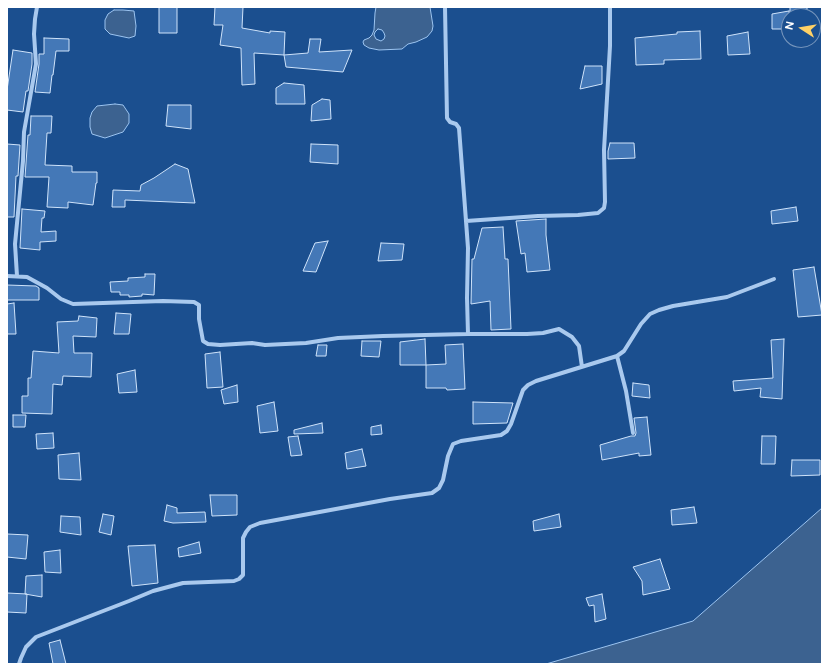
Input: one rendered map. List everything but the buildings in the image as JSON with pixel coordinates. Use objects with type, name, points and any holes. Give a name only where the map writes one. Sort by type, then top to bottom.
[{"type":"street","points":[[17,276],[15,244],[23,161],[24,132],[36,64],[34,34],[37,7]]},
{"type":"street","points":[[445,7],[447,118],[459,128],[468,248],[468,334]]},
{"type":"street","points":[[466,221],[578,215],[598,213],[604,208],[604,150],[610,46],[610,7]]},
{"type":"street","points":[[7,276],[27,277],[47,288],[61,299],[73,304],[163,300],[194,302],[199,305],[199,319],[203,341],[208,344],[220,345],[252,343],[266,345],[306,343],[338,338],[383,336],[527,334],[543,333],[559,329],[572,337],[579,346],[582,367]]},
{"type":"street","points":[[19,664],[26,647],[36,637],[153,591],[183,583],[239,579],[243,575],[243,538],[250,527],[260,523],[390,498],[432,493],[439,488],[453,444],[461,441],[501,435],[507,431],[523,390],[528,385],[536,381],[617,356],[624,351],[641,324],[650,314],[673,306],[727,297],[774,280]]},
{"type":"street","points":[[617,356],[626,391],[633,434]]},
{"type":"water","points":[[376,7],[430,7],[433,26],[432,31],[427,37],[408,44],[402,49],[379,50],[369,48],[364,45],[363,42],[372,35],[374,30]],"holes":[[[378,29],[382,30],[385,36],[381,41],[376,39],[374,35]]]},
{"type":"water","points":[[114,10],[134,11],[136,26],[135,36],[129,38],[110,34],[105,29],[105,20],[108,14]]},
{"type":"water","points":[[115,104],[123,105],[129,114],[129,123],[123,132],[105,138],[92,134],[90,118],[92,112],[97,106]]},
{"type":"water","points":[[822,508],[822,664],[546,664],[693,621]]}]
